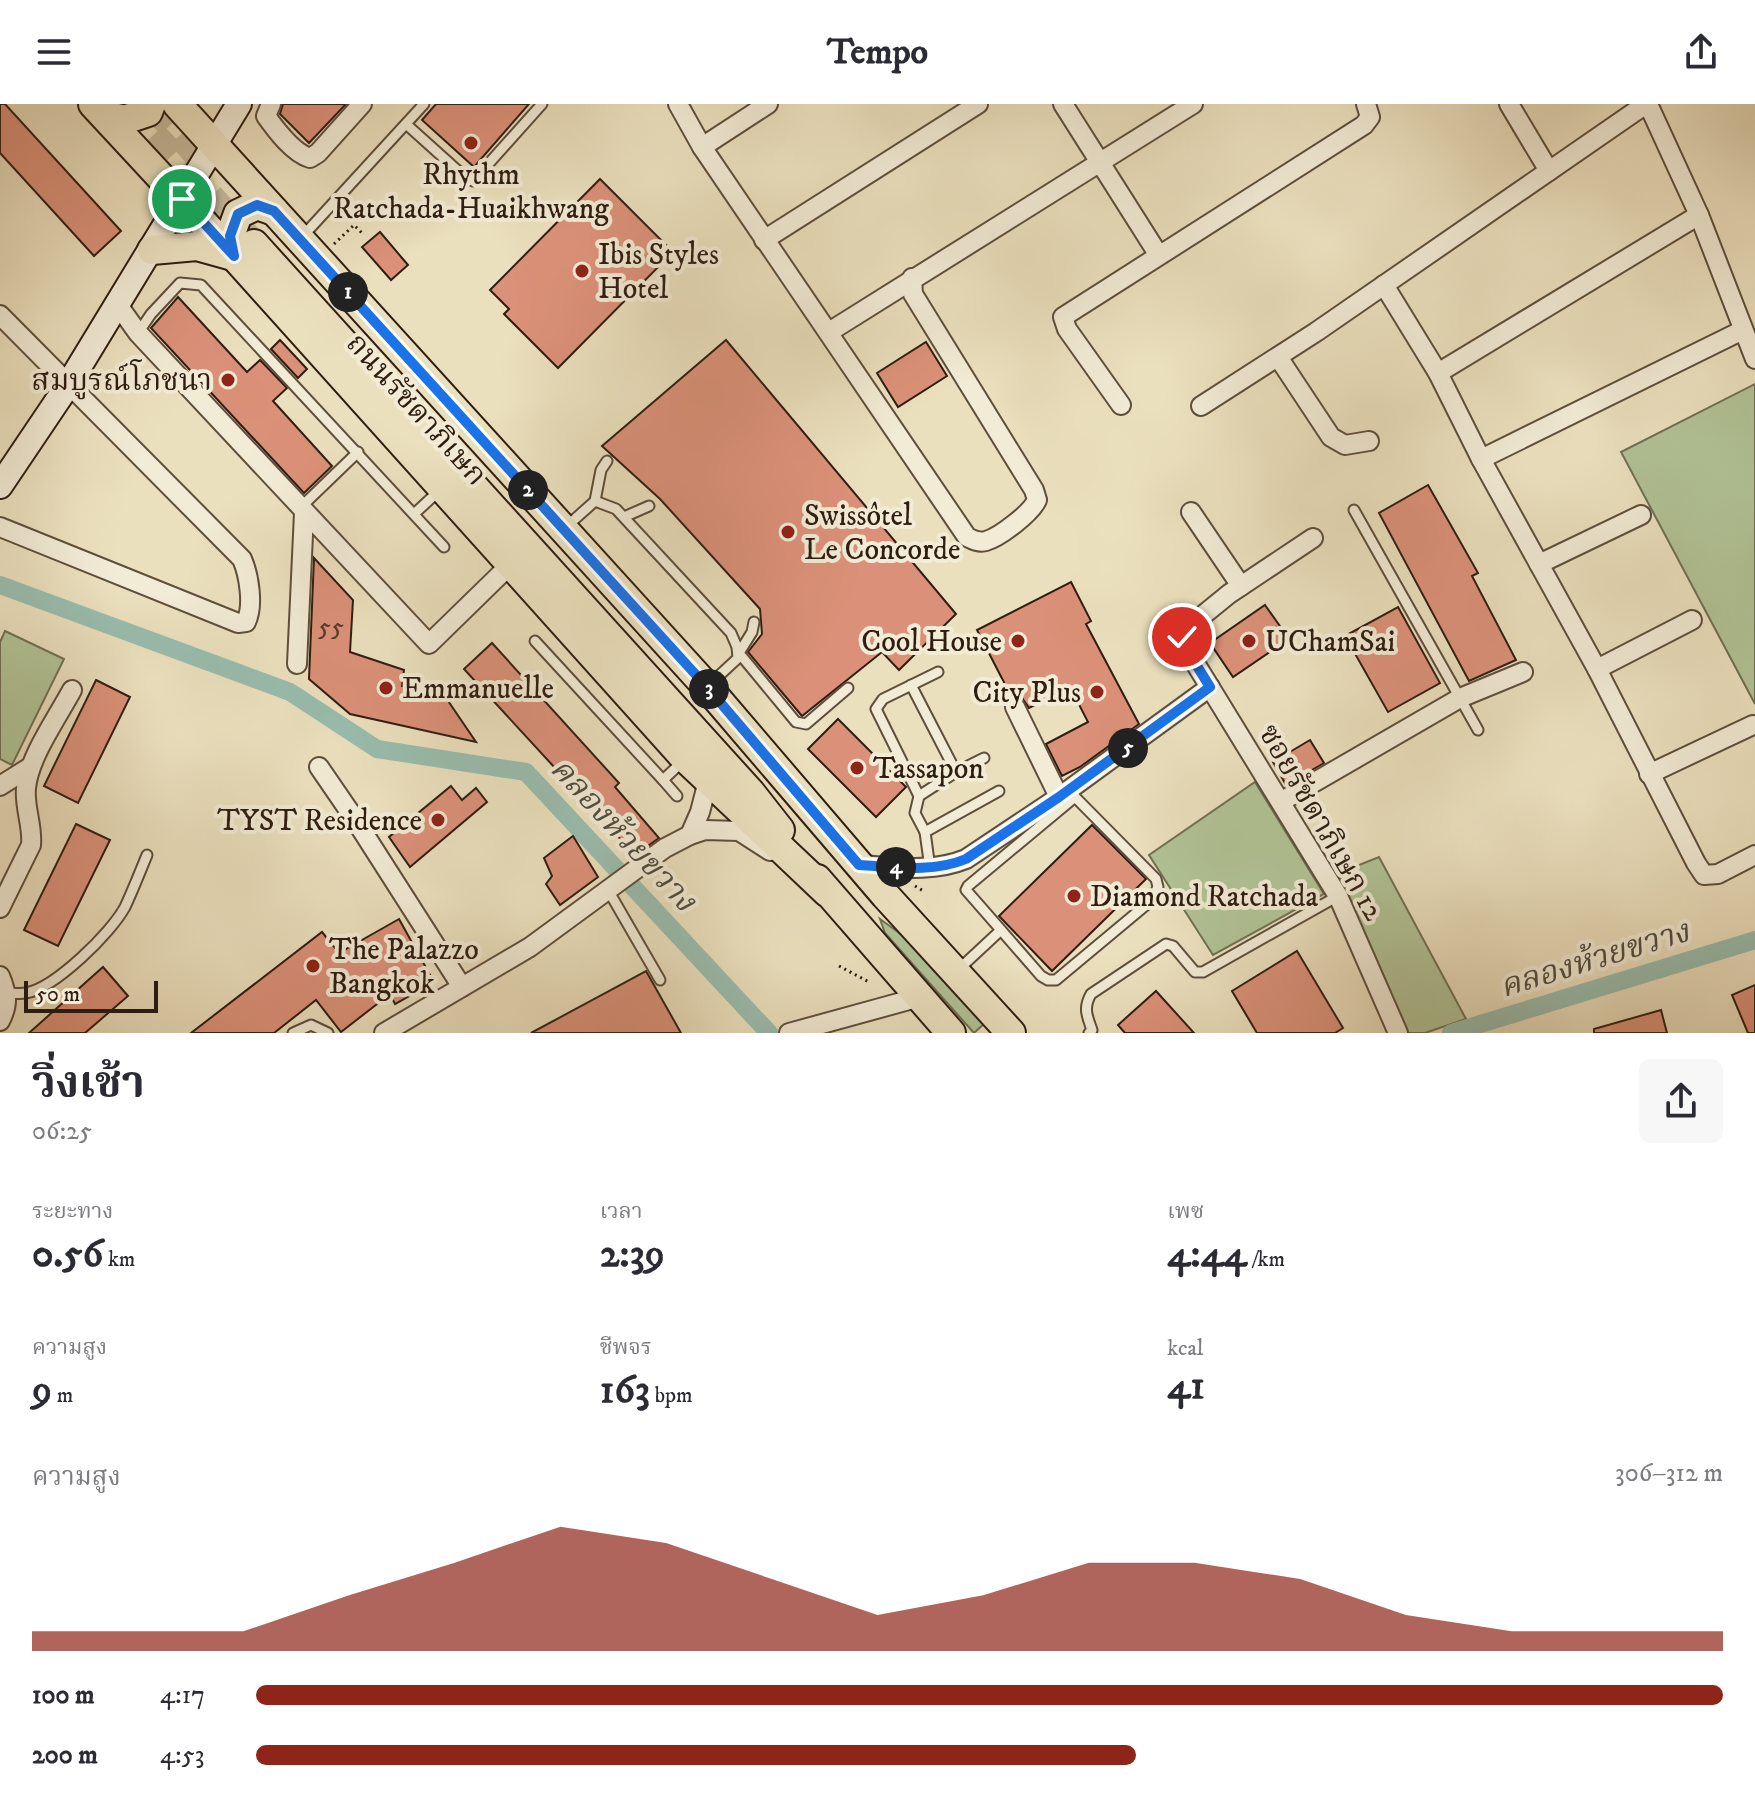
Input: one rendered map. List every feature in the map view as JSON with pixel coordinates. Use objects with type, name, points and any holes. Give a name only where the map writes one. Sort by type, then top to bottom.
[{"type":"main road","points":[[98,109],[124,120],[148,112],[151,104]]},
{"type":"main road","name":"ถนนรัชดาภิเษก","points":[[177,104],[215,147],[258,236],[442,488],[686,759],[827,892]]},
{"type":"main road","points":[[4,471],[68,385],[239,104]]},
{"type":"main road","name":"ถนนรัชดาภิเษก","points":[[98,109],[182,199],[258,236],[765,780],[862,869]]},
{"type":"main road","points":[[152,250],[258,236]]},
{"type":"main road","name":"ถนนรัชดาภิเษก","points":[[258,236],[300,239],[707,687],[862,869],[1011,1033]]},
{"type":"main road","name":"ถนนรัชดาภิเษก","points":[[258,236],[751,793],[827,892],[951,1033]]},
{"type":"street","points":[[271,104],[266,116],[302,155],[310,158],[362,104]]},
{"type":"street","points":[[678,104],[702,147],[764,240],[967,537],[976,542],[987,541],[1032,510],[1037,500],[1034,490],[913,294],[912,278]]},
{"type":"street","points":[[702,147],[768,104]]},
{"type":"street","points":[[764,240],[978,104]]},
{"type":"street","points":[[1063,104],[1158,254]]},
{"type":"street","points":[[829,332],[1193,104]]},
{"type":"street","points":[[1509,104],[1549,171]]},
{"type":"street","points":[[1201,406],[1278,357],[1647,104],[1699,215],[1755,359]]},
{"type":"street","points":[[1121,405],[1067,329],[1063,317],[1364,125],[1370,117],[1367,106]]},
{"type":"street","points":[[1438,373],[1699,215]]},
{"type":"street","points":[[1384,285],[1438,373],[1481,459],[1597,669],[1696,863],[1704,875],[1718,874],[1755,855]]},
{"type":"street","points":[[118,305],[138,333],[429,644],[510,565]]},
{"type":"street","points":[[0,315],[242,559],[246,569],[250,614],[246,622],[238,623],[0,527]]},
{"type":"street","points":[[1481,459],[1743,330]]},
{"type":"street","points":[[1278,357],[1331,437],[1345,445],[1369,441]]},
{"type":"street","points":[[297,664],[302,510]]},
{"type":"street","points":[[1191,512],[1241,586]]},
{"type":"street","points":[[1539,564],[1641,515]]},
{"type":"street","name":"ซอยรัชดาภิเษก 12","points":[[1313,538],[1241,586],[1186,629],[1182,637],[1184,645],[1338,896],[1398,1033]]},
{"type":"street","points":[[1597,669],[1692,620]]},
{"type":"street","points":[[1282,801],[1460,698],[1523,672]]},
{"type":"street","points":[[862,869],[930,868],[966,859],[1059,797],[1210,687]]},
{"type":"street","points":[[0,908],[31,845],[25,797],[30,767],[72,690]]},
{"type":"street","points":[[1015,707],[1059,797]]},
{"type":"street","points":[[1649,774],[1753,725]]},
{"type":"street","points":[[0,786],[30,767]]},
{"type":"street","points":[[319,767],[462,987]]},
{"type":"street","points":[[690,835],[708,781]]},
{"type":"street","points":[[384,1033],[530,947],[665,848],[705,830],[739,831],[827,892]]},
{"type":"street","points":[[0,1021],[7,1004],[3,984]]},
{"type":"street","points":[[789,1033],[920,997]]},
{"type":"lane","points":[[300,239],[424,104]]},
{"type":"lane","points":[[406,124],[473,181],[542,104]]},
{"type":"lane","points":[[138,333],[180,283],[201,285],[444,547]]},
{"type":"lane","points":[[302,510],[358,452]]},
{"type":"lane","points":[[563,529],[595,501],[601,470],[607,461]]},
{"type":"lane","points":[[414,514],[442,488]]},
{"type":"lane","points":[[595,501],[616,509],[731,633],[739,653],[796,722],[806,724],[848,688]]},
{"type":"lane","points":[[624,517],[649,506]]},
{"type":"lane","points":[[1354,510],[1478,730]]},
{"type":"lane","points":[[707,687],[734,662],[752,632],[754,622]]},
{"type":"lane","points":[[535,641],[677,796]]},
{"type":"lane","points":[[930,868],[925,832],[915,813],[919,796],[876,709],[883,699],[938,672]]},
{"type":"lane","points":[[911,685],[956,772]]},
{"type":"lane","points":[[919,796],[984,758]]},
{"type":"lane","points":[[663,780],[686,759]]},
{"type":"lane","points":[[925,832],[999,791]]},
{"type":"lane","points":[[1075,797],[1156,879],[1158,887],[1152,900],[1056,980],[1041,976],[1001,930],[966,890],[968,886],[1075,797]]},
{"type":"lane","points":[[3,984],[26,993],[45,985],[73,965],[101,939],[123,910],[147,855]]},
{"type":"lane","points":[[613,887],[660,980]]},
{"type":"lane","points":[[1092,1032],[1086,1013],[1086,1003],[1091,994],[1166,944],[1173,946],[1195,972],[1203,972],[1338,896]]},
{"type":"lane","points":[[955,972],[1001,930]]},
{"type":"lane","points":[[293,1033],[311,1025],[328,1033]]},
{"type":"path","points":[[326,252],[354,225],[364,235]]},
{"type":"path","points":[[839,966],[869,982]]},
{"type":"green space","points":[[1755,384],[1755,704],[1621,452]]},
{"type":"green space","points":[[5,631],[64,659],[12,765],[0,759],[0,642]]},
{"type":"green space","points":[[1255,782],[1324,894],[1213,955],[1149,855]]},
{"type":"green space","points":[[1379,857],[1466,1019],[1425,1033],[1405,1033],[1339,873]]},
{"type":"green space","points":[[880,919],[902,935],[985,1023],[974,1033],[885,933]]},
{"type":"building","points":[[0,104],[5,104],[121,231],[94,256],[0,153]]},
{"type":"building","points":[[283,104],[346,104],[309,143],[280,114]]},
{"type":"building","name":"Rhythm Ratchada-Huaikhwang","points":[[436,104],[529,104],[474,167],[422,120]]},
{"type":"building","name":"Ibis Styles Hotel","points":[[600,179],[673,252],[558,368],[504,314],[509,309],[490,290]]},
{"type":"building","points":[[380,232],[408,265],[391,280],[362,247]]},
{"type":"building","points":[[178,297],[247,372],[260,360],[287,388],[273,401],[332,466],[304,493],[151,328]]},
{"type":"building","points":[[280,340],[307,369],[298,378],[271,349]]},
{"type":"building","name":"Swissôtel Le Concorde","points":[[726,340],[956,614],[899,670],[882,652],[802,716],[748,652],[762,634],[760,609],[660,499],[602,446]]},
{"type":"building","points":[[926,342],[947,376],[898,407],[877,373]]},
{"type":"building","points":[[1428,485],[1478,573],[1472,576],[1516,660],[1469,681],[1379,513]]},
{"type":"building","points":[[314,558],[353,600],[350,652],[404,670],[402,686],[444,695],[476,742],[350,714],[309,679]]},
{"type":"building","points":[[1071,582],[1091,621],[1086,624],[1139,724],[1080,767],[1062,776],[1046,744],[1088,722],[1070,687],[1029,708],[1022,698],[1011,696],[977,630]]},
{"type":"building","name":"UChamSai","points":[[1265,605],[1289,639],[1233,677],[1210,643]]},
{"type":"building","points":[[1398,607],[1440,683],[1388,712],[1345,636]]},
{"type":"building","points":[[492,643],[619,783],[615,787],[659,838],[635,855],[464,669]]},
{"type":"building","points":[[96,680],[130,697],[78,803],[44,786]]},
{"type":"building","name":"Tassapon","points":[[838,719],[906,787],[876,817],[808,749]]},
{"type":"building","points":[[1310,740],[1324,763],[1286,785],[1273,762]]},
{"type":"building","name":"TYST Residence","points":[[451,786],[462,800],[476,788],[487,802],[410,867],[389,837]]},
{"type":"building","points":[[76,824],[110,840],[58,946],[24,930]]},
{"type":"building","name":"Diamond Ratchada","points":[[1092,825],[1146,879],[1052,971],[999,916]]},
{"type":"building","points":[[573,836],[598,877],[560,905],[546,884],[552,876],[544,858]]},
{"type":"building","name":"The Palazzo Bangkok","points":[[399,919],[434,982],[395,1004],[390,994],[341,1032],[316,1000],[274,1033],[191,1033],[322,932],[339,953]]},
{"type":"building","points":[[1297,951],[1343,1028],[1335,1033],[1257,1033],[1232,991]]},
{"type":"building","points":[[103,967],[128,996],[85,1033],[29,1033]]},
{"type":"building","points":[[646,971],[681,1033],[531,1033]]},
{"type":"building","points":[[1755,985],[1755,1033],[1748,1033],[1732,995]]},
{"type":"building","points":[[1156,991],[1194,1033],[1125,1033],[1118,1025]]},
{"type":"building","points":[[1661,1010],[1667,1033],[1594,1033],[1594,1029]]},
{"type":"waterway","name":"คลองห้วยขวาง","points":[[0,585],[290,692],[377,749],[526,772],[769,1033]]},
{"type":"waterway","name":"คลองห้วยขวาง","points":[[1451,1033],[1755,940]]},
{"type":"tunnel","points":[[125,104],[248,238]]},
{"type":"tunnel","points":[[152,104],[197,154]]},
{"type":"place","name":"Rhythm Ratchada-Huaikhwang","points":[[471,143]]},
{"type":"place","name":"Ibis Styles Hotel","points":[[582,271]]},
{"type":"place","name":"สมบูรณ์โภชนา","points":[[228,380]]},
{"type":"place","name":"Swissôtel Le Concorde","points":[[788,532]]},
{"type":"place","name":"Cool House","points":[[1018,641]]},
{"type":"place","name":"UChamSai","points":[[1249,641]]},
{"type":"place","name":"Emmanuelle","points":[[386,688]]},
{"type":"place","name":"City Plus","points":[[1097,692]]},
{"type":"place","name":"Tassapon","points":[[857,768]]},
{"type":"place","name":"TYST Residence","points":[[438,820]]},
{"type":"place","name":"Diamond Ratchada","points":[[1074,896]]},
{"type":"place","name":"The Palazzo Bangkok","points":[[313,966]]},
{"type":"route","points":[[182,199],[234,256],[230,236],[238,214],[257,205],[274,211],[707,687],[859,865],[924,869],[951,865],[966,859],[1059,797],[1210,687],[1182,637]]}]
